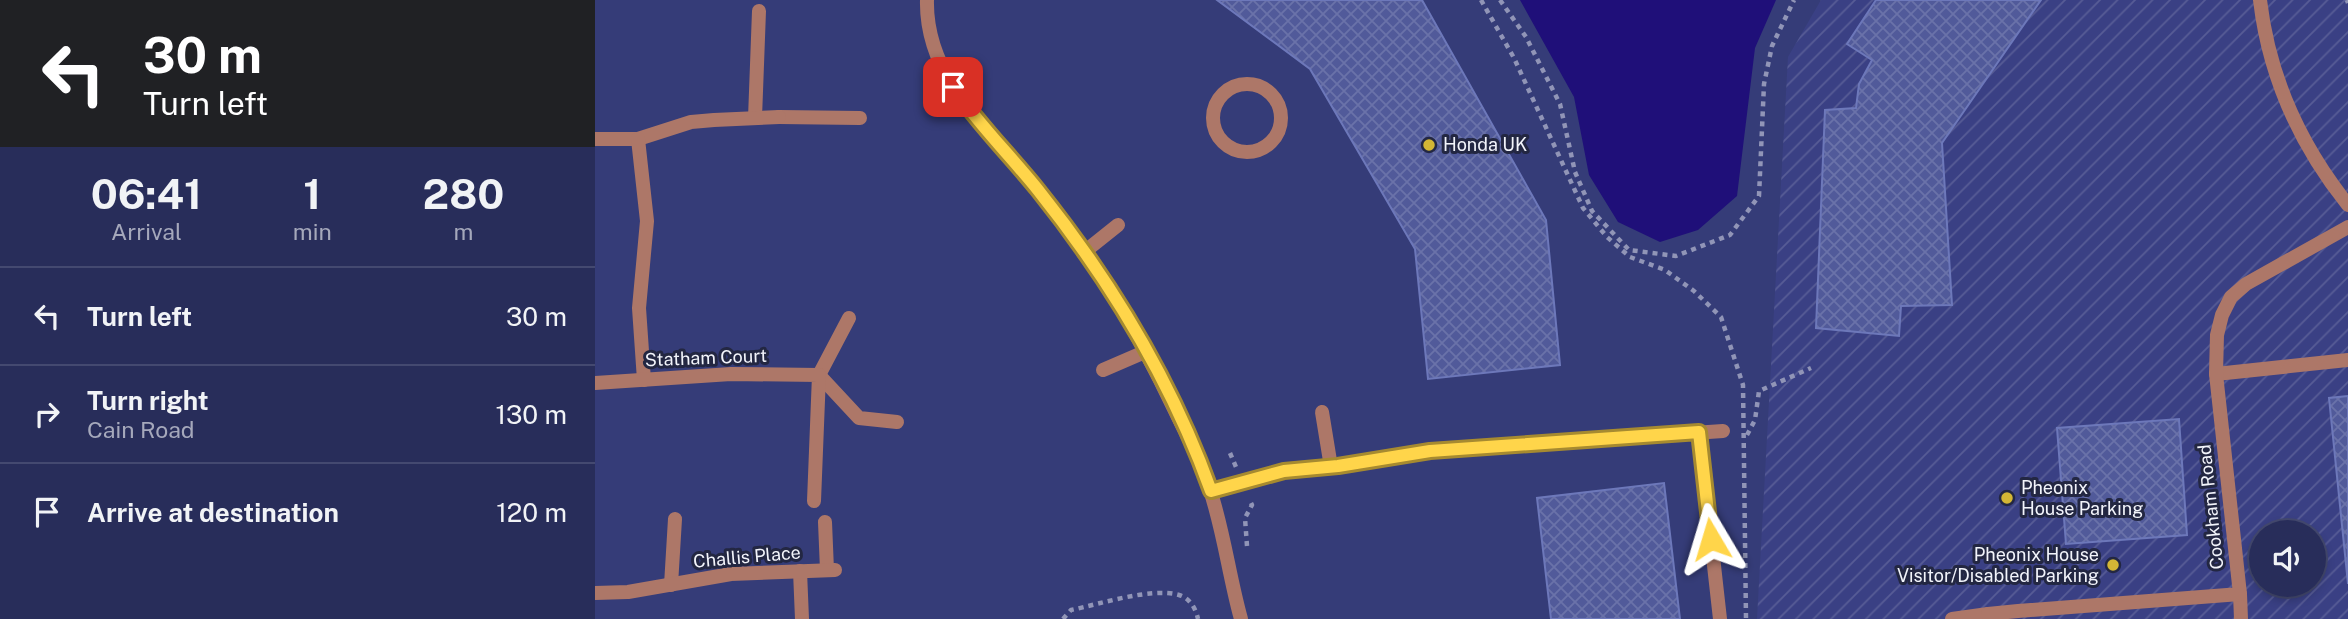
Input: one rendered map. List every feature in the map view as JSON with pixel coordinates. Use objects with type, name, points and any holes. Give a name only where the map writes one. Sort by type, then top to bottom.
[{"type":"street","points":[[927,0],[933,41],[953,87],[990,136],[1038,189],[1147,351],[1211,491],[1241,619]]},
{"type":"street","points":[[2260,0],[2262,22],[2288,110],[2307,148],[2348,205]]},
{"type":"street","points":[[755,118],[759,11]]},
{"type":"street","points":[[1249,83],[1270,92],[1281,112],[1277,135],[1258,150],[1240,151],[1226,145],[1214,127],[1215,105],[1220,96],[1228,88],[1249,83]]},
{"type":"street","points":[[595,139],[638,139],[691,122],[779,117],[860,118]]},
{"type":"street","points":[[638,139],[647,221],[639,309],[644,380]]},
{"type":"street","points":[[1083,253],[1118,225]]},
{"type":"street","name":"Cookham Road","points":[[1952,619],[2240,594],[2216,374],[2217,335],[2231,298],[2246,284],[2348,227]]},
{"type":"street","points":[[814,501],[819,375],[849,318]]},
{"type":"street","points":[[1103,370],[1147,351]]},
{"type":"street","points":[[2216,374],[2348,360]]},
{"type":"street","name":"Statham Court","points":[[595,383],[731,374],[819,375]]},
{"type":"street","points":[[819,375],[859,418],[897,422]]},
{"type":"street","points":[[1322,412],[1331,467]]},
{"type":"street","points":[[1211,491],[1284,471],[1331,467],[1430,451],[1723,431]]},
{"type":"street","points":[[1699,432],[1720,619]]},
{"type":"street","name":"Challis Place","points":[[671,585],[675,519]]},
{"type":"street","name":"Challis Place","points":[[595,593],[628,592],[731,574],[831,570],[825,523]]},
{"type":"street","points":[[800,571],[802,619]]},
{"type":"street","points":[[1233,588],[1233,619]]},
{"type":"street","points":[[2240,594],[2241,619]]},
{"type":"path","points":[[1481,0],[1514,58],[1583,208],[1607,237],[1630,257],[1665,270],[1694,291],[1721,317],[1743,385],[1746,437],[1746,619]]},
{"type":"path","points":[[1500,0],[1526,37],[1560,103],[1575,172],[1592,211],[1629,250],[1676,256],[1730,235],[1759,196],[1764,84],[1772,47],[1794,0]]},
{"type":"path","points":[[1746,437],[1755,420],[1759,391],[1811,369]]},
{"type":"path","points":[[1063,619],[1071,610],[1164,593],[1182,595],[1195,608],[1198,619]]},
{"type":"shaded area","points":[[1520,0],[1776,0],[1755,48],[1737,196],[1698,230],[1660,242],[1618,222],[1589,175],[1574,97]]},
{"type":"shaded area","points":[[1821,0],[2348,0],[2348,619],[1757,619],[1788,57]]},
{"type":"building","name":"Honda UK","points":[[1217,0],[1422,0],[1546,220],[1560,365],[1428,379],[1415,249],[1310,69]]},
{"type":"building","points":[[1876,0],[2041,0],[1942,143],[1952,305],[1901,306],[1899,336],[1816,328],[1825,110],[1856,108],[1859,84],[1872,60],[1847,44]]},
{"type":"building","points":[[2348,396],[2348,584],[2329,398]]},
{"type":"building","points":[[2179,419],[2187,535],[2066,544],[2057,428]]},
{"type":"building","points":[[1664,483],[1680,619],[1551,619],[1537,498]]},
{"type":"place","name":"Honda UK","points":[[1429,145]]},
{"type":"place","name":"Pheonix House Parking","points":[[2007,498]]},
{"type":"place","name":"Pheonix House Visitor/Disabled Parking","points":[[2113,565]]},
{"type":"route","points":[[953,87],[967,109],[1038,189],[1118,302],[1147,351],[1211,491],[1284,471],[1338,466],[1430,451],[1699,432],[1711,539]]}]
